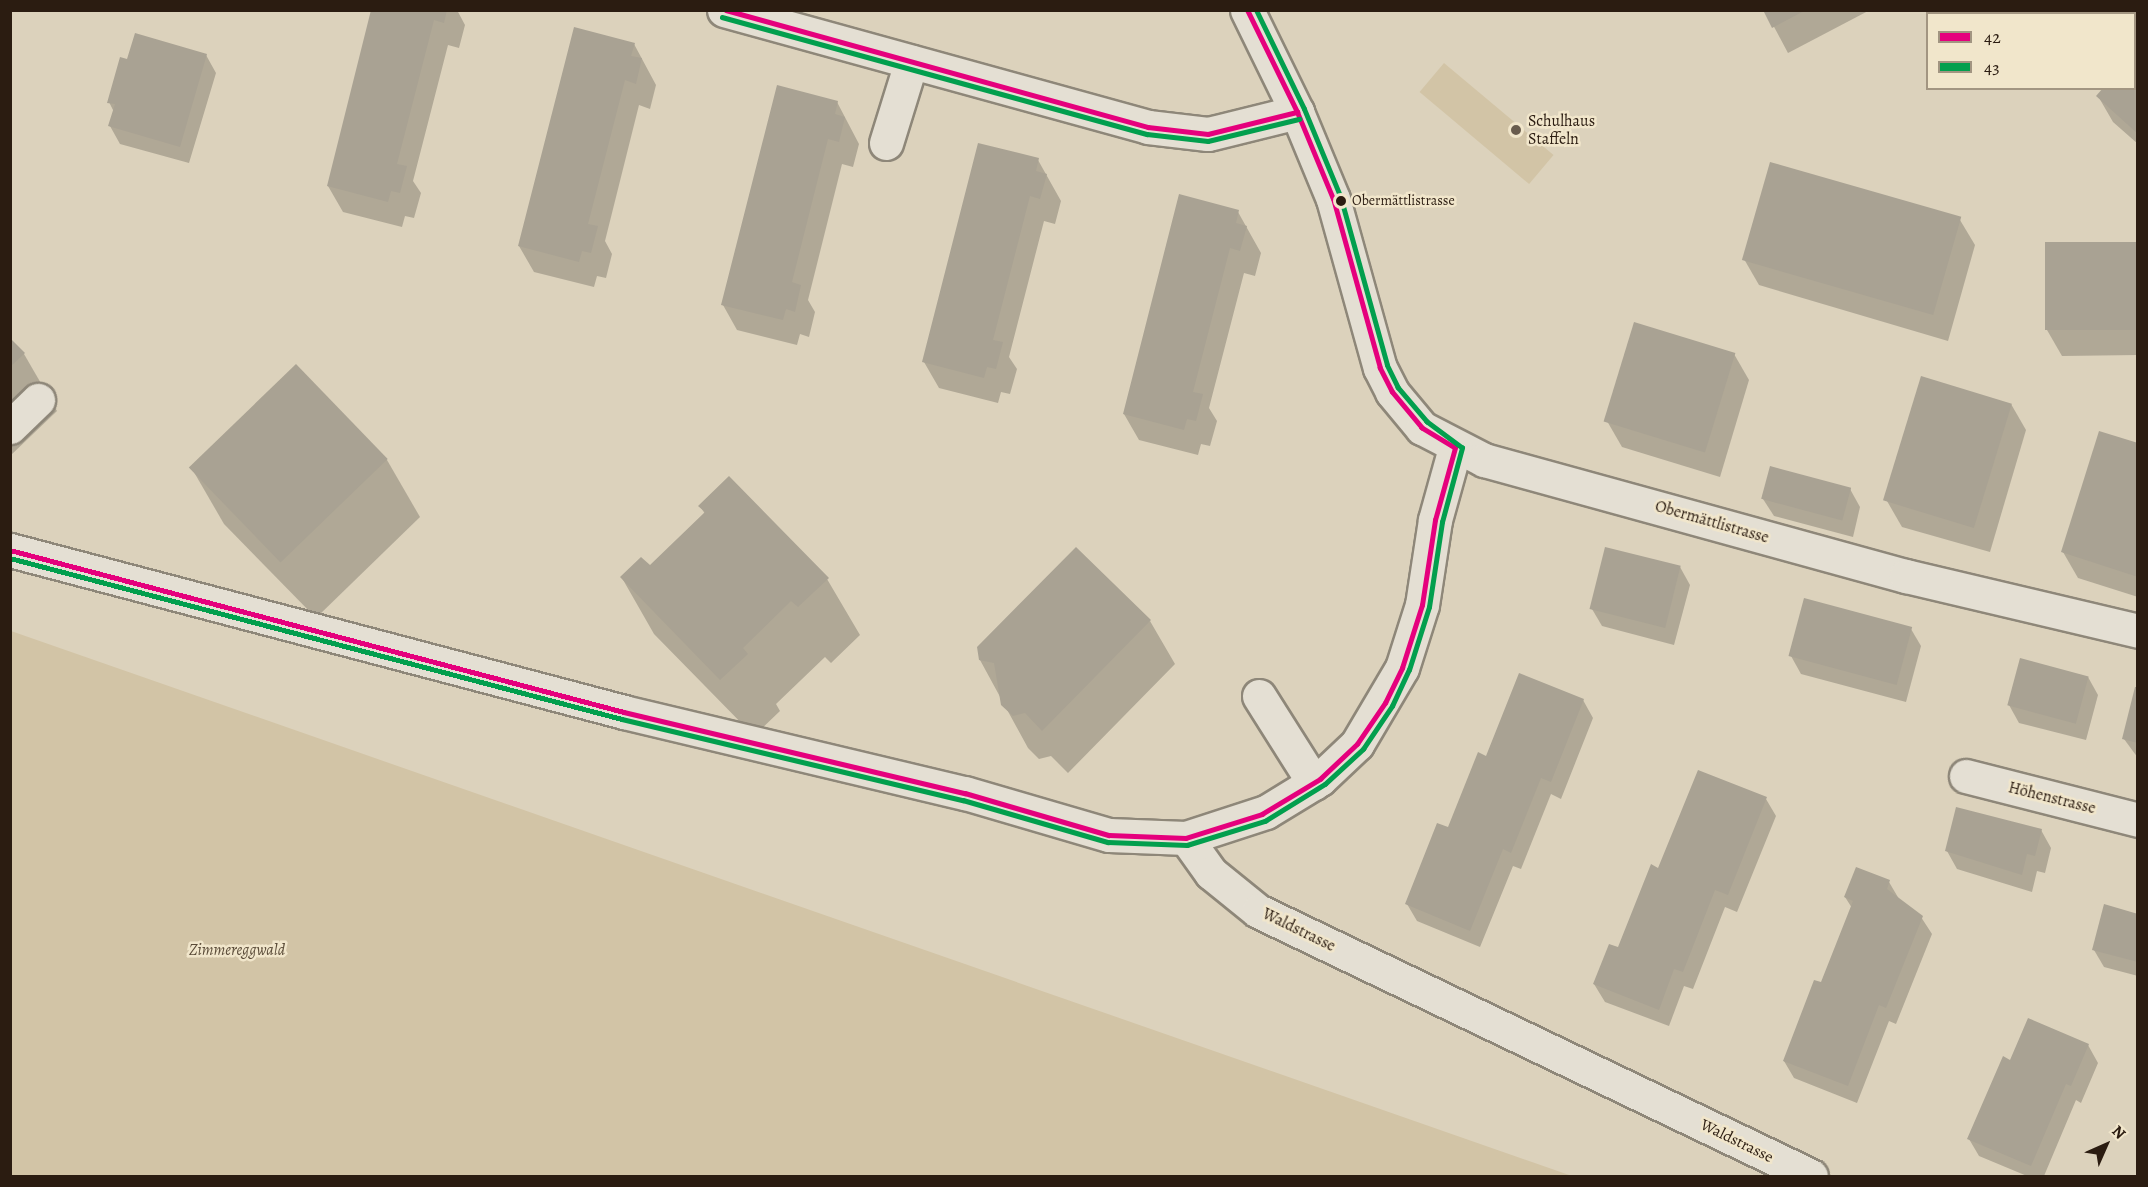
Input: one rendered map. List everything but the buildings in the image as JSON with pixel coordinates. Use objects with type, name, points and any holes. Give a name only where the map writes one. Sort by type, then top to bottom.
[{"type":"street","points":[[724,10],[1148,127],[1208,134],[1297,112]]},
{"type":"street","name":"Obermättlistrasse","points":[[1247,10],[1297,112],[1333,199],[1380,368],[1392,392],[1422,429],[1455,448],[1484,460],[1906,576],[2138,631]]},
{"type":"street","points":[[886,143],[911,62]]},
{"type":"street","points":[[10,427],[38,400]]},
{"type":"street","points":[[10,550],[624,712],[965,793],[1109,835],[1186,838],[1266,812],[1314,783],[1357,744],[1402,668],[1422,605],[1435,520],[1455,448]]},
{"type":"street","points":[[1259,696],[1314,783]]},
{"type":"street","name":"Höhenstrasse","points":[[1966,776],[2138,820]]},
{"type":"street","name":"Waldstrasse","points":[[1186,838],[1211,873],[1258,911],[1811,1176]]},
{"type":"green space","points":[[1444,63],[1554,155],[1529,184],[1420,92]]},
{"type":"green space","name":"Zimmereggwald","points":[[11,631],[1148,1028],[1572,1176],[11,1176]]},
{"type":"transit line","name":"42","points":[[726,10],[1148,127],[1208,134],[1297,112]]},
{"type":"transit line","name":"42","points":[[10,550],[624,712],[965,793],[1109,835],[1186,838],[1262,814],[1320,779],[1357,744],[1385,703],[1402,668],[1422,605],[1435,520],[1455,448],[1422,428],[1392,392],[1380,368],[1333,199],[1297,112],[1247,10]]},
{"type":"transit line","name":"43","points":[[10,558],[622,719],[963,800],[1108,842],[1187,845],[1265,821],[1325,784],[1363,749],[1392,706],[1409,670],[1429,607],[1442,522],[1462,448],[1427,422],[1398,388],[1387,365],[1340,196],[1304,109],[1256,10]]},
{"type":"transit line","name":"43","points":[[722,17],[1147,134],[1208,141],[1299,119]]},
{"type":"place","name":"Schulhaus Staffeln","points":[[1516,130]]},
{"type":"place","name":"Obermättlistrasse","points":[[1341,201]]}]
